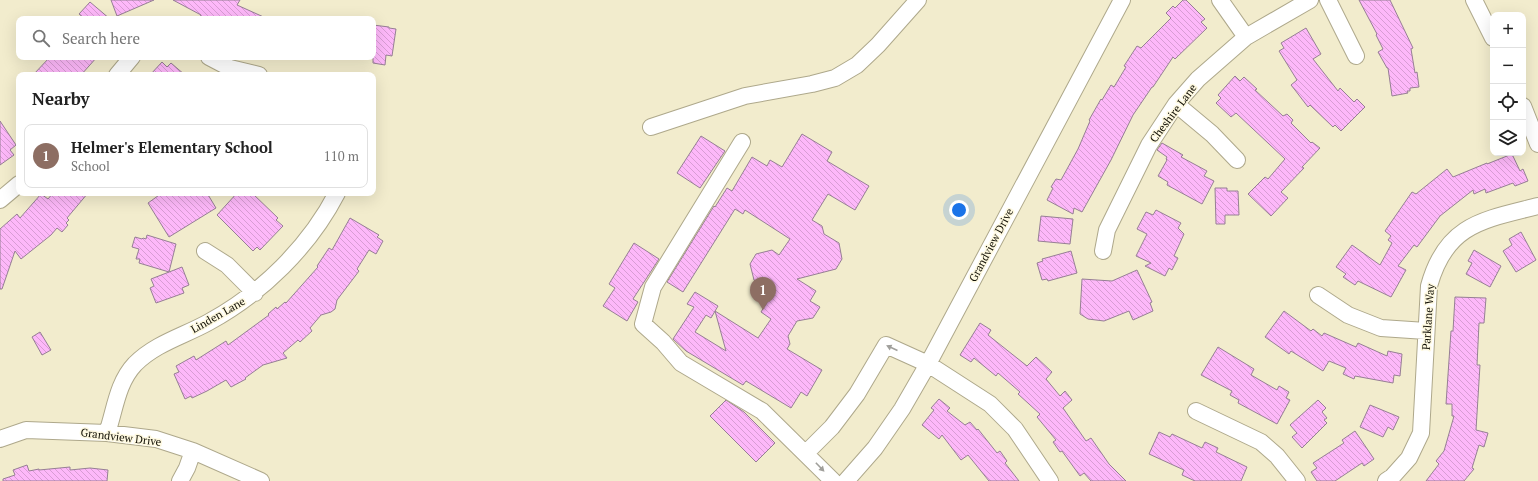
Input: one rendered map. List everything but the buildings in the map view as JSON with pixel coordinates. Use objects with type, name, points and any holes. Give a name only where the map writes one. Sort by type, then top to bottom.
[{"type":"street","points":[[651,126],[745,96],[812,84],[835,78],[857,65],[878,45],[918,0]]},
{"type":"street","name":"Grandview Drive","points":[[846,481],[875,448],[902,409],[928,364],[1122,0]]},
{"type":"street","points":[[1220,0],[1246,37]]},
{"type":"street","name":"Cheshire Lane","points":[[1104,251],[1107,230],[1149,145],[1176,104],[1198,79],[1246,37],[1310,0]]},
{"type":"street","points":[[1328,0],[1356,56]]},
{"type":"street","points":[[1474,0],[1490,32]]},
{"type":"street","points":[[120,72],[130,60]]},
{"type":"street","points":[[215,60],[230,68],[247,72]]},
{"type":"street","points":[[1176,104],[1212,134],[1237,160]]},
{"type":"street","points":[[1526,114],[1538,144]]},
{"type":"street","points":[[742,142],[653,288],[643,324],[682,362],[762,411],[833,481]]},
{"type":"street","points":[[0,200],[16,187]]},
{"type":"street","name":"Linden Lane","points":[[107,433],[122,384],[135,365],[166,342],[207,323],[255,293],[284,265],[311,234],[335,196]]},
{"type":"street","name":"Parklane Way","points":[[1386,481],[1392,477],[1408,458],[1421,433],[1429,286],[1433,269],[1446,248],[1461,233],[1476,223],[1538,206]]},
{"type":"street","points":[[204,251],[227,265],[255,293]]},
{"type":"street","points":[[1318,295],[1348,315],[1381,328],[1426,331]]},
{"type":"street","points":[[806,453],[832,427],[857,394],[886,345],[928,364],[990,404],[1015,429],[1050,481]]},
{"type":"street","points":[[1196,411],[1261,442],[1278,456],[1297,481]]},
{"type":"street","name":"Grandview Drive","points":[[0,439],[26,430],[107,433],[156,439],[193,451],[261,481]]},
{"type":"street","points":[[180,481],[187,468],[193,451]]},
{"type":"place","name":"Helmer's Elementary School","points":[[763,310]]}]
